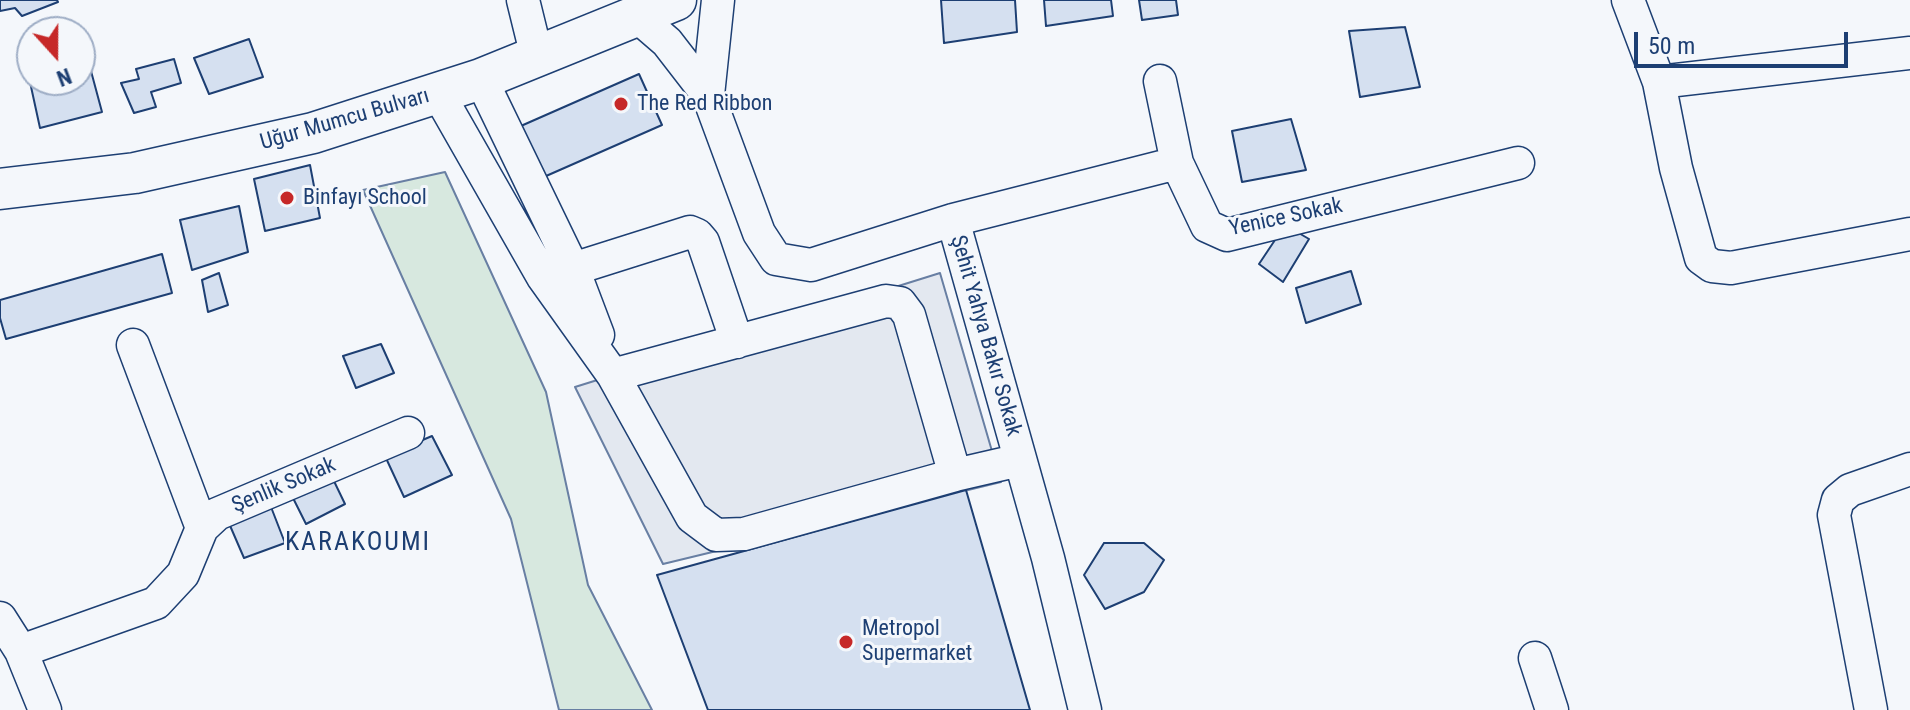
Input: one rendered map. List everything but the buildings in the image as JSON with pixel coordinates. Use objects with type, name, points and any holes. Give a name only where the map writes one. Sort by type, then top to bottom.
[{"type":"main road","name":"Uğur Mumcu Bulvarı","points":[[0,189],[150,170],[313,133],[481,79],[676,0]]},
{"type":"street","points":[[523,0],[537,57]]},
{"type":"street","points":[[708,95],[718,0]]},
{"type":"street","points":[[1628,0],[1659,82],[1676,168],[1701,258],[1712,266],[1731,268],[1910,234]]},
{"type":"street","points":[[638,17],[667,42],[708,95]]},
{"type":"street","points":[[1659,82],[1910,53]]},
{"type":"street","points":[[481,79],[573,269],[613,375]]},
{"type":"street","name":"Yenice Sokak","points":[[1160,81],[1177,163],[1207,226],[1227,235],[1518,163]]},
{"type":"street","points":[[438,93],[543,277],[613,375],[692,517],[716,535],[744,534],[1020,460]]},
{"type":"street","name":"Şehit Yahya Bakır Sokak","points":[[708,95],[759,233],[776,259],[811,265],[953,220],[1048,558],[1085,710]]},
{"type":"street","points":[[953,220],[1177,163]]},
{"type":"street","points":[[573,269],[690,232],[697,235],[703,242],[737,342]]},
{"type":"street","points":[[613,375],[886,301],[900,303],[909,315],[955,475]]},
{"type":"street","points":[[21,651],[156,603],[183,574],[202,528],[133,345]]},
{"type":"street","name":"Şenlik Sokak","points":[[202,528],[217,514],[408,433]]},
{"type":"street","points":[[1871,710],[1834,515],[1838,500],[1850,490],[1910,469]]},
{"type":"street","points":[[0,618],[21,651],[45,710]]},
{"type":"street","points":[[1535,658],[1552,710]]},
{"type":"shaded area","points":[[445,172],[546,392],[588,585],[652,710],[559,710],[511,519],[363,190]]},
{"type":"shaded area","points":[[940,273],[1001,482],[663,564],[575,387]]},
{"type":"place","name":"The Red Ribbon","points":[[621,104]]},
{"type":"place","name":"Binfayı School","points":[[287,198]]},
{"type":"place","name":"Metropol Supermarket","points":[[846,642]]},
{"type":"district","name":"KARAKOUMI","points":[[358,543]]}]
